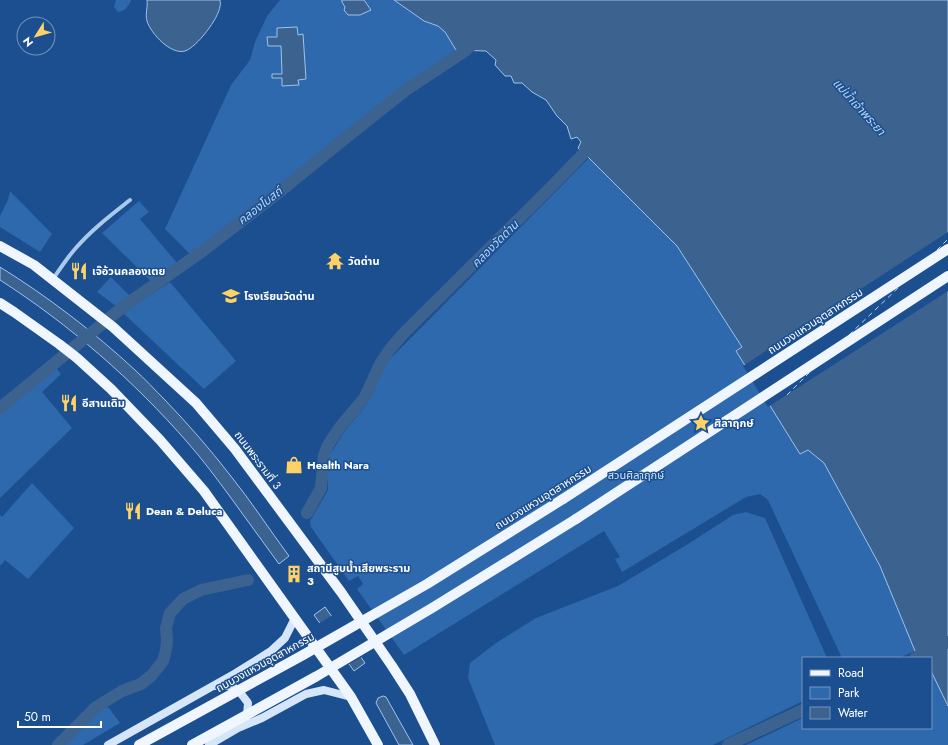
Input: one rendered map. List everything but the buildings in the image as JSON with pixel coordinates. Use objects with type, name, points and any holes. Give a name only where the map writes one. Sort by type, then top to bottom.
[{"type":"main road","name":"ถนนพระรามที่ 3","points":[[0,246],[34,265],[113,328],[196,403],[235,448],[341,592],[410,694],[435,745]]},
{"type":"main road","name":"ถนนวงแหวนอุตสาหกรรม","points":[[139,745],[303,655],[427,584],[569,495],[948,249]]},
{"type":"main road","points":[[192,745],[330,668],[432,608],[569,523],[948,276]]},
{"type":"main road","points":[[0,303],[77,358],[111,389],[160,440],[204,491],[351,697],[378,745]]},
{"type":"main road","name":"ถนนวงแหวนอุตสาหกรรม","points":[[108,745],[211,687],[271,651],[285,638],[295,618]]},
{"type":"main road","points":[[211,687],[228,685],[238,690],[248,703],[247,715],[238,728]]},
{"type":"main road","points":[[209,745],[238,728],[262,718],[306,694],[324,690],[351,697]]},
{"type":"street","points":[[53,280],[74,250],[84,239],[130,200]]},
{"type":"green space","points":[[116,0],[131,0],[129,5],[123,11],[118,12],[114,7]]},
{"type":"green space","points":[[280,0],[394,0],[424,21],[438,26],[445,32],[456,50],[404,87],[268,197],[190,254],[165,229],[231,85],[250,60],[255,42],[267,16]]},
{"type":"green space","name":"สวนศิลาฤกษ์","points":[[589,158],[677,246],[742,347],[736,351],[800,454],[808,450],[824,463],[880,566],[915,651],[901,657],[842,657],[768,500],[760,494],[746,497],[622,572],[615,559],[620,557],[604,531],[404,655],[357,589],[363,584],[358,576],[349,581],[311,527],[310,521],[328,490],[328,458],[344,432],[367,404],[382,367]]},
{"type":"green space","points":[[10,191],[52,234],[40,252],[0,227],[0,216],[8,200]]},
{"type":"green space","points":[[139,201],[149,212],[140,219],[177,263],[151,281],[102,233]]},
{"type":"green space","points":[[111,277],[130,296],[116,306],[97,292]]},
{"type":"green space","points":[[170,282],[236,361],[204,389],[123,313]]},
{"type":"green space","points":[[56,368],[61,374],[42,392],[72,428],[0,498],[0,413]]},
{"type":"green space","points":[[32,483],[74,528],[28,579],[5,560],[0,566],[0,515],[2,517]]},
{"type":"green space","points":[[746,512],[765,518],[827,657],[802,657],[802,701],[713,745],[495,745],[468,678],[470,663],[496,643],[536,618],[618,586],[733,515]]},
{"type":"green space","points":[[932,673],[948,706],[948,745],[746,745],[802,718],[802,729],[932,729]]},
{"type":"green space","points":[[104,706],[109,708],[120,723],[83,745],[53,745],[64,734]]},
{"type":"water","points":[[147,0],[220,0],[220,4],[216,18],[207,32],[190,48],[185,51],[180,51],[168,47],[157,37],[149,26],[146,18]]},
{"type":"water","points":[[342,0],[364,0],[371,10],[360,15],[348,15],[344,10],[345,7]]},
{"type":"water","name":"แม่น้ำเจ้าพระยา","points":[[394,0],[948,0],[948,706],[932,673],[932,657],[922,657],[915,651],[880,566],[824,463],[808,450],[800,454],[736,351],[742,347],[677,246],[578,148],[581,142],[577,137],[571,139],[567,126],[557,116],[546,100],[532,92],[522,83],[514,83],[511,76],[505,76],[495,65],[496,60],[486,51],[456,50],[445,32],[438,26],[424,21]]},
{"type":"water","points":[[297,27],[298,35],[303,34],[306,79],[298,80],[299,85],[282,86],[282,78],[272,78],[272,74],[282,74],[281,46],[268,46],[267,37],[277,37],[277,28]]},
{"type":"water","points":[[0,267],[70,315],[103,342],[146,381],[182,418],[215,456],[289,556],[279,564],[194,449],[167,420],[100,355],[26,297],[0,280]]},
{"type":"water","points":[[325,607],[365,663],[354,671],[314,615]]},
{"type":"water","points":[[383,696],[386,697],[413,745],[399,745],[376,703],[378,698]]},
{"type":"pier","points":[[948,232],[948,291],[768,407],[743,366]]},
{"type":"pier","points":[[333,615],[362,657],[347,665],[318,624]]},
{"type":"waterway","name":"คลองโบสถ์","points":[[0,408],[124,306],[200,253],[273,197],[406,90],[465,51],[477,40]]},
{"type":"waterway","name":"คลองวัดด่าน","points":[[307,513],[321,488],[324,455],[328,445],[340,427],[365,397],[380,364],[390,349],[403,334],[595,142]]},
{"type":"waterway","name":"คลองวัดด่าน","points":[[58,745],[96,707],[122,691],[141,684],[152,675],[163,661],[167,640],[166,628],[170,613],[183,599],[201,590],[248,580]]},
{"type":"waterway","points":[[917,657],[948,642]]},
{"type":"waterway","points":[[728,745],[802,710]]},
{"type":"ferry route","points":[[937,250],[948,239]]},
{"type":"ferry route","points":[[849,335],[899,287]]},
{"type":"ferry route","points":[[787,395],[812,370]]},
{"type":"place","name":"วัดด่าน","points":[[335,261]]},
{"type":"place","name":"เจ๊อ้วนคลองเตย","points":[[79,271]]},
{"type":"place","name":"โรงเรียนวัดด่าน","points":[[231,296]]},
{"type":"place","name":"อีสานเดิม","points":[[69,403]]},
{"type":"place","name":"ศิลาฤกษ์","points":[[701,423]]},
{"type":"place","name":"Health Nara","points":[[294,465]]},
{"type":"place","name":"Dean & Deluca","points":[[133,511]]},
{"type":"place","name":"สถานีสูบน้ำเสียพระราม 3","points":[[294,574]]}]
